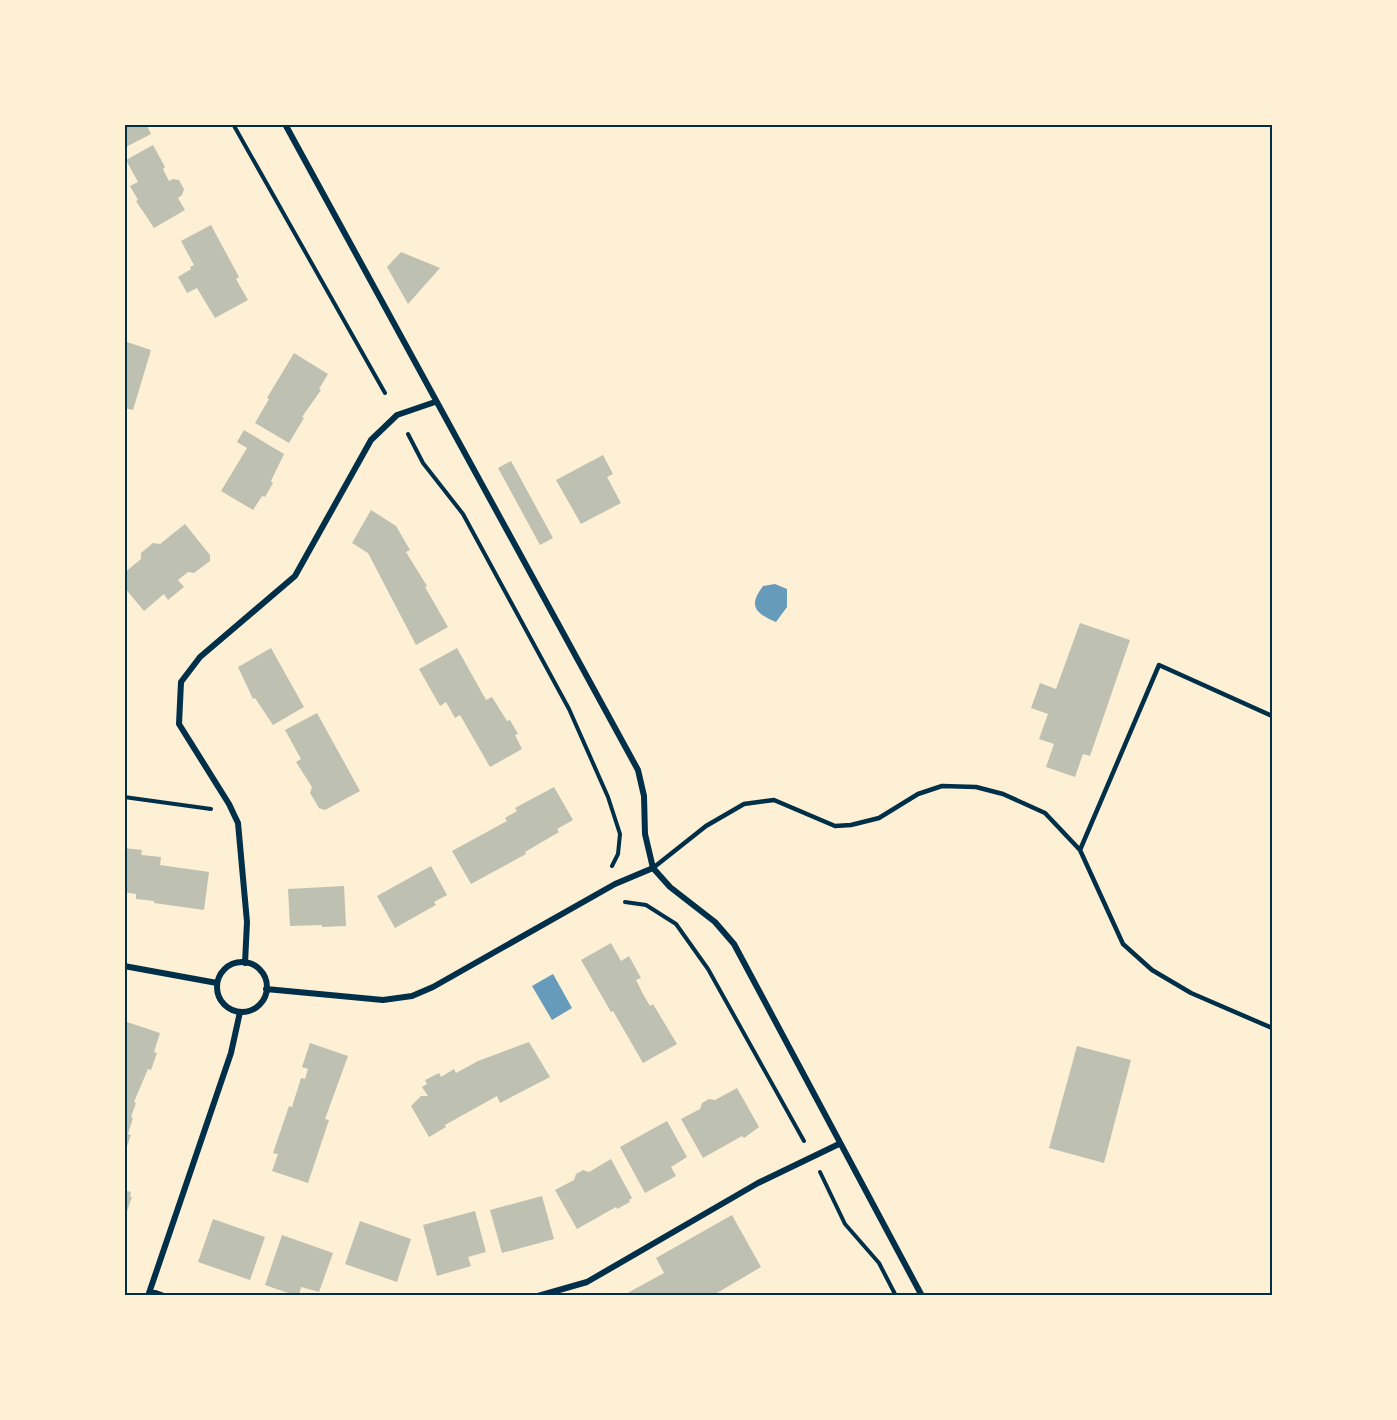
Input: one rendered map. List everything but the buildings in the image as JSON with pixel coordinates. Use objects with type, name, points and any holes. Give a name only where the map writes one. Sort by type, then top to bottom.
[{"type":"street","points":[[285,124],[638,770],[644,796],[645,834],[653,868],[669,887],[715,922],[734,944],[922,1296]]},
{"type":"street","points":[[245,963],[247,922],[238,823],[230,804],[179,724],[181,682],[200,657],[295,576],[371,440],[397,415],[435,402]]},
{"type":"street","points":[[266,989],[383,1000],[412,996],[433,987],[615,884],[653,868]]},
{"type":"street","points":[[245,963],[258,968],[264,976],[266,989],[261,1003],[253,1009],[240,1012],[226,1006],[220,999],[217,983],[223,971],[230,965],[245,963]]},
{"type":"street","points":[[124,966],[217,983]]},
{"type":"street","points":[[164,1296],[149,1293],[231,1053],[240,1012]]},
{"type":"street","points":[[538,1296],[587,1282],[758,1183],[839,1144]]},
{"type":"lane","points":[[1080,850],[1159,665],[1272,716]]},
{"type":"lane","points":[[653,868],[706,826],[744,804],[774,800],[835,826],[851,825],[879,818],[918,794],[942,786],[976,787],[1003,794],[1045,813],[1080,850],[1123,944],[1152,970],[1191,993],[1272,1028]]},
{"type":"path","points":[[233,124],[385,393]]},
{"type":"path","points":[[408,434],[423,463],[462,513],[569,709],[608,797],[620,834],[618,854],[609,872]]},
{"type":"path","points":[[124,797],[211,810],[230,804]]},
{"type":"path","points":[[625,902],[646,905],[676,924],[708,969],[812,1156],[845,1224],[879,1263],[896,1296]]},
{"type":"water","points":[[775,584],[787,589],[787,607],[776,622],[759,612],[755,604],[763,586]]},
{"type":"water","points":[[553,974],[572,1008],[552,1020],[532,986]]}]
